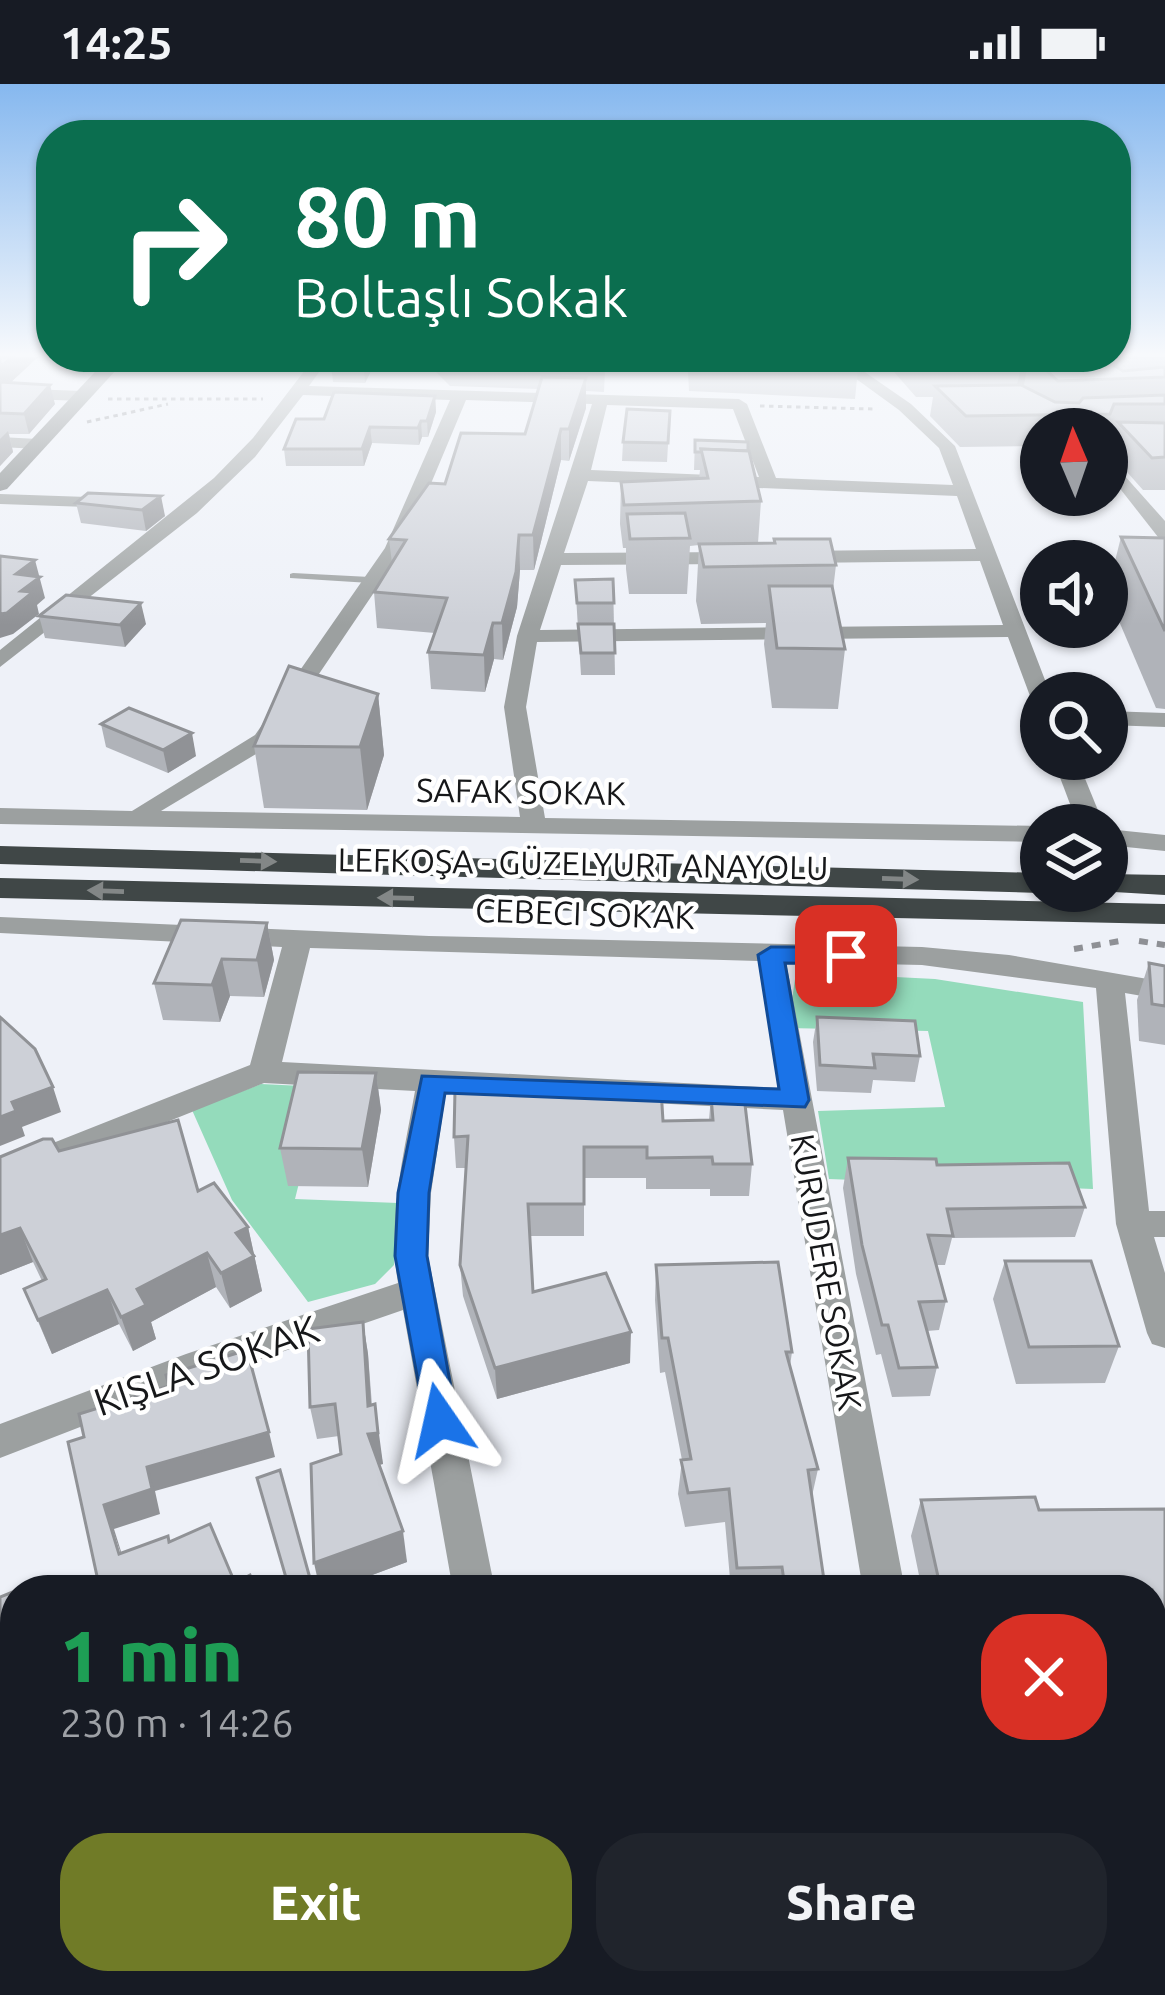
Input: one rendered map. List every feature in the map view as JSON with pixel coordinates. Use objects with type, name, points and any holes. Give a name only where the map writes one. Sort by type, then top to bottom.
[{"type":"highway","name":"LEFKOŞA - GÜZELYURT ANAYOLU","points":[[0,855],[1020,882]]},
{"type":"highway","points":[[1128,884],[1165,885]]},
{"type":"highway","name":"LEFKOŞA - GÜZELYURT ANAYOLU","points":[[0,888],[1165,914]]},
{"type":"street","points":[[0,484],[36,446]]},
{"type":"street","points":[[0,661],[134,560],[255,446]]},
{"type":"street","points":[[137,820],[154,804],[263,740],[403,530],[438,446]]},
{"type":"street","points":[[532,823],[514,707],[527,636],[589,446]]},
{"type":"street","points":[[755,446],[770,484]]},
{"type":"street","points":[[947,446],[1031,672]]},
{"type":"street","points":[[581,475],[966,491]]},
{"type":"street","points":[[1128,487],[1165,532]]},
{"type":"street","points":[[0,499],[194,507]]},
{"type":"street","points":[[782,557],[988,555]]},
{"type":"street","points":[[553,560],[759,557]]},
{"type":"street","points":[[527,636],[1016,631]]},
{"type":"street","points":[[1128,719],[1165,720]]},
{"type":"street","name":"SAFAK SOKAK","points":[[0,816],[1020,834]]},
{"type":"street","points":[[1128,839],[1165,843]]},
{"type":"street","name":"CEBECI SOKAK","points":[[3,928],[965,959],[1165,991]]},
{"type":"street","points":[[264,1072],[298,939]]},
{"type":"street","name":"KURUDERE SOKAK","points":[[771,955],[881,1575]]},
{"type":"street","points":[[1110,983],[1165,1333]]},
{"type":"street","points":[[0,1177],[264,1072],[795,1100]]},
{"type":"street","points":[[432,1083],[413,1193],[414,1292],[471,1575]]},
{"type":"street","points":[[0,1441],[199,1365],[414,1292]]},
{"type":"lane","points":[[293,576],[370,580]]},
{"type":"green space","points":[[796,972],[935,979],[1083,1002],[1093,1189],[829,1179],[818,1111],[945,1107],[928,1031],[788,1028]]},
{"type":"green space","points":[[261,1084],[323,1087],[295,1199],[398,1203],[394,1265],[375,1284],[308,1302],[232,1200],[192,1110]]},
{"type":"building","points":[[285,446],[363,446],[362,449]]},
{"type":"building","points":[[457,446],[556,446],[533,535],[519,535],[516,572],[502,623],[493,623],[484,655],[428,652],[447,598],[374,592],[406,540],[389,539],[429,483],[445,484]]},
{"type":"building","points":[[695,446],[748,446],[748,451],[695,452]]},
{"type":"building","points":[[1141,446],[1165,446],[1165,457],[1152,458]]},
{"type":"building","points":[[701,449],[749,451],[761,501],[624,505],[621,482],[708,478]]},
{"type":"building","points":[[88,493],[161,496],[142,510],[76,503]]},
{"type":"building","points":[[685,513],[690,538],[630,539],[627,514]]},
{"type":"building","points":[[1165,538],[1165,631],[1128,552],[1128,540],[1122,540]]},
{"type":"building","points":[[774,539],[830,539],[836,565],[704,567],[699,544],[775,543]]},
{"type":"building","points":[[0,556],[35,560],[16,574],[40,577],[21,591],[33,592],[0,614]]},
{"type":"building","points":[[613,579],[614,603],[577,603],[575,580]]},
{"type":"building","points":[[769,586],[832,586],[845,649],[777,648]]},
{"type":"building","points":[[66,595],[141,603],[120,625],[39,616]]},
{"type":"building","points":[[578,624],[614,624],[615,653],[581,653]]},
{"type":"building","points":[[289,666],[378,694],[360,747],[254,746]]},
{"type":"building","points":[[129,708],[192,733],[163,750],[101,724]]},
{"type":"building","points":[[181,920],[267,923],[257,960],[222,959],[212,985],[154,983]]},
{"type":"building","points":[[1149,963],[1165,966],[1165,1006],[1152,1004]]},
{"type":"building","points":[[0,1017],[35,1049],[53,1087],[12,1102],[16,1111],[0,1117]]},
{"type":"building","points":[[817,1017],[915,1021],[920,1056],[873,1054],[875,1068],[820,1065]]},
{"type":"building","points":[[298,1072],[376,1073],[362,1149],[280,1148]]},
{"type":"building","points":[[661,1089],[663,1121],[713,1120],[711,1096],[744,1096],[752,1164],[713,1164],[712,1157],[647,1158],[647,1147],[584,1147],[584,1204],[528,1204],[533,1292],[606,1273],[631,1332],[495,1368],[460,1265],[468,1136],[454,1137],[455,1090]]},
{"type":"building","points":[[178,1120],[198,1191],[214,1183],[248,1227],[236,1233],[254,1256],[221,1273],[207,1253],[137,1289],[146,1305],[121,1317],[107,1290],[38,1320],[24,1289],[46,1279],[20,1228],[0,1235],[0,1157],[43,1139],[52,1139],[59,1151]]},
{"type":"building","points":[[848,1158],[936,1159],[937,1165],[1069,1163],[1085,1207],[947,1209],[953,1236],[928,1235],[946,1301],[919,1302],[937,1367],[899,1368],[888,1325],[882,1325],[862,1245]]},
{"type":"building","points":[[1005,1261],[1091,1261],[1119,1346],[1029,1347]]},
{"type":"building","points":[[778,1262],[792,1352],[786,1352],[818,1469],[808,1470],[823,1575],[783,1575],[782,1567],[737,1568],[729,1489],[688,1493],[681,1460],[691,1459],[668,1338],[662,1338],[656,1265]]},
{"type":"building","points":[[363,1322],[368,1406],[375,1404],[378,1433],[368,1434],[403,1531],[314,1563],[311,1464],[341,1454],[335,1404],[310,1407],[308,1329]]},
{"type":"building","points":[[247,1350],[269,1432],[147,1467],[152,1489],[104,1505],[119,1554],[168,1536],[169,1542],[210,1524],[232,1575],[97,1575],[68,1442],[84,1437],[79,1414],[169,1386],[166,1375]]},
{"type":"building","points":[[280,1470],[309,1575],[285,1575],[257,1478]]},
{"type":"building","points":[[1035,1497],[1039,1510],[1165,1509],[1165,1575],[938,1575],[921,1500]]},
{"type":"route","points":[[440,1420],[411,1256],[413,1193],[432,1083],[795,1100],[771,955],[846,956]]}]
